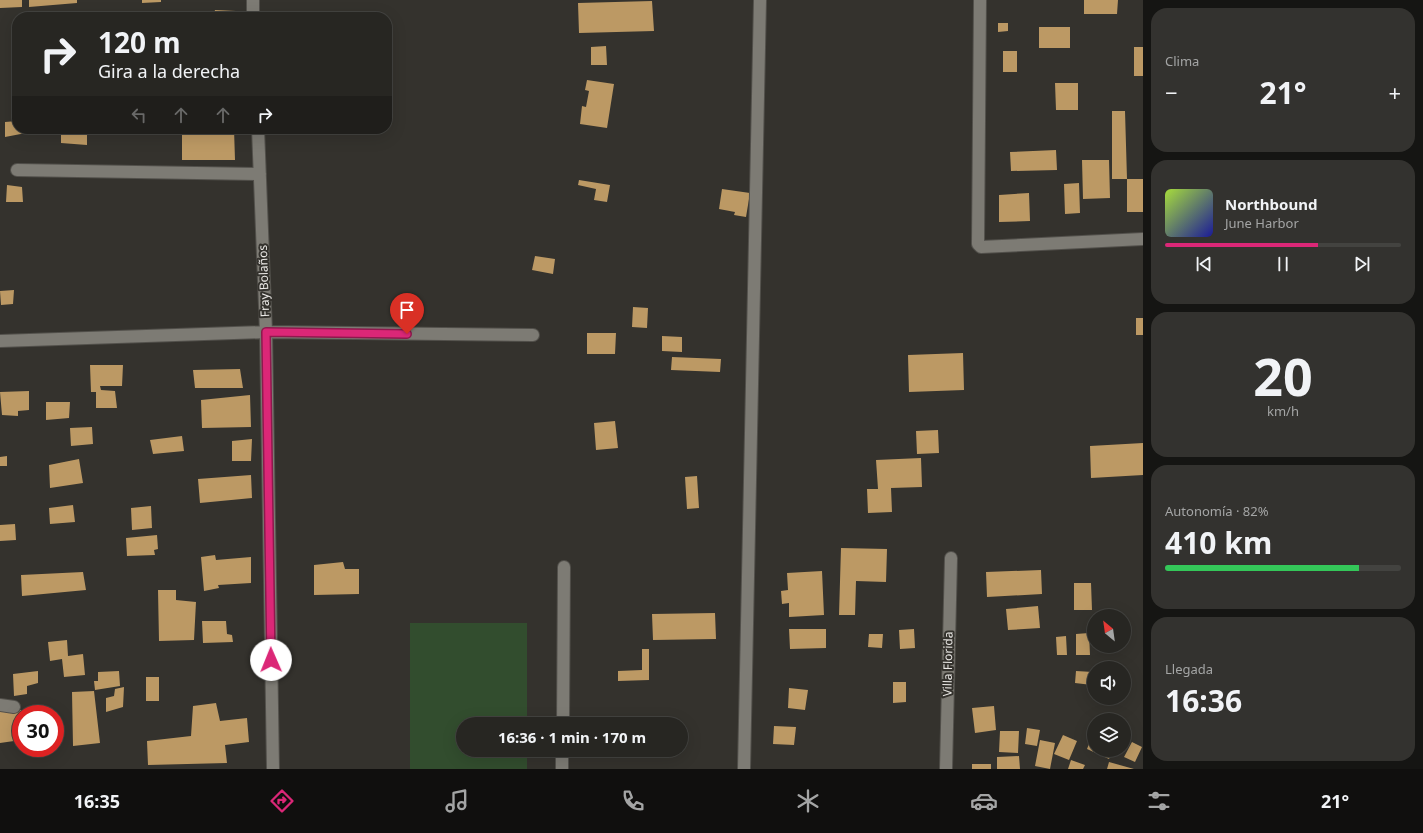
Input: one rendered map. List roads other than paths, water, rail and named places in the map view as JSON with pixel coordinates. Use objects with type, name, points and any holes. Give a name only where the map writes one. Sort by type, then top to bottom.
[{"type":"street","points":[[253,0],[254,12]]},
{"type":"street","points":[[744,769],[760,0]]},
{"type":"street","points":[[980,0],[978,244],[981,247],[1143,238]]},
{"type":"street","name":"Fray Bolaños","points":[[258,134],[266,332],[273,769]]},
{"type":"street","points":[[17,170],[260,174]]},
{"type":"street","points":[[0,341],[266,332],[533,335]]},
{"type":"street","name":"Villa Florida","points":[[946,769],[950,558]]},
{"type":"street","points":[[563,717],[564,567]]},
{"type":"street","points":[[0,705],[12,707]]},
{"type":"street","points":[[562,757],[562,769]]}]
